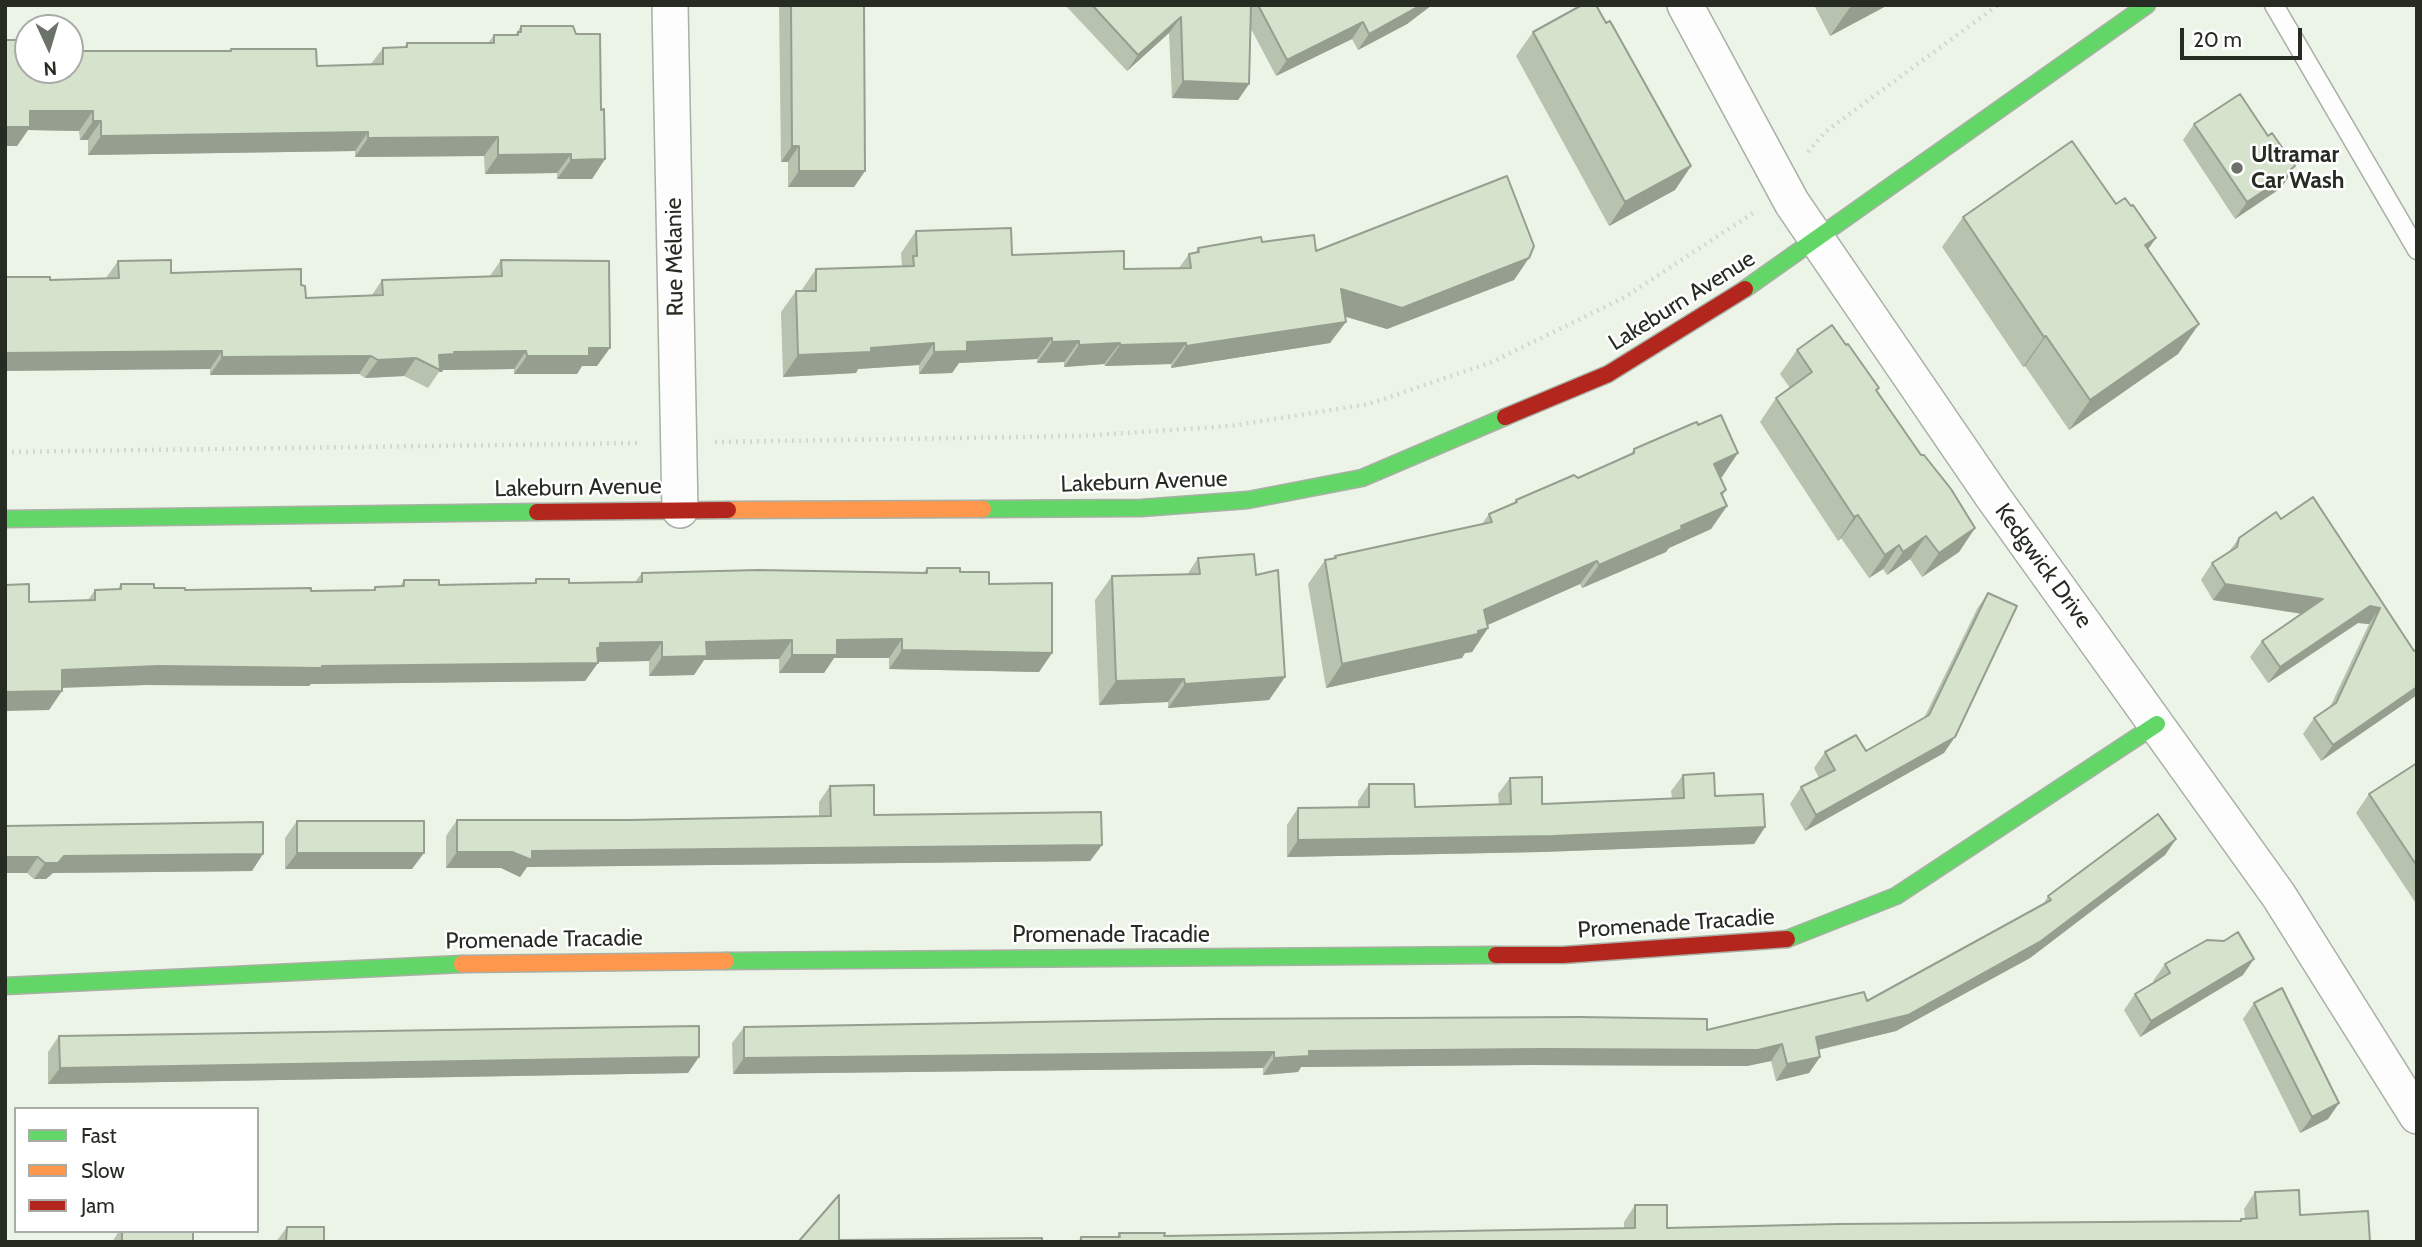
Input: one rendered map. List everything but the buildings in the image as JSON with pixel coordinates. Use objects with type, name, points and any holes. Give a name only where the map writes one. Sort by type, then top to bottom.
[{"type":"street","name":"Rue Mélanie","points":[[670,5],[680,510]]},
{"type":"street","name":"Kedgwick Drive","points":[[1685,5],[1793,203],[1993,496],[2279,896],[2417,1116]]},
{"type":"street","name":"Lakeburn Avenue","points":[[5,519],[680,510],[1142,508],[1248,500],[1362,478],[1608,374],[1732,298],[1818,240],[2147,5]]},
{"type":"street","name":"Promenade Tracadie","points":[[5,986],[478,963],[1563,955],[1792,939],[1896,896],[2157,724]]},
{"type":"lane","points":[[2274,5],[2417,250]]},
{"type":"path","points":[[1825,132],[1998,5]]},
{"type":"path","points":[[5,452],[1080,436],[1230,426],[1369,404],[1492,362],[1625,297],[1755,211]]},
{"type":"traffic: fast","points":[[1745,289],[2147,5]]},
{"type":"traffic: fast","points":[[983,509],[1141,508],[1248,500],[1362,478],[1505,417]]},
{"type":"traffic: fast","points":[[5,519],[537,512]]},
{"type":"traffic: fast","points":[[1787,939],[1896,896],[2157,724]]},
{"type":"traffic: fast","points":[[726,961],[1496,955]]},
{"type":"traffic: fast","points":[[5,986],[462,964]]},
{"type":"traffic: slow","points":[[728,510],[983,509]]},
{"type":"traffic: slow","points":[[462,964],[726,961]]},
{"type":"traffic: jam","points":[[1505,417],[1608,374],[1745,289]]},
{"type":"traffic: jam","points":[[537,512],[728,510]]},
{"type":"traffic: jam","points":[[1496,955],[1563,955],[1787,939]]},
{"type":"place","name":"Ultramar Car Wash","points":[[2237,168]]}]
